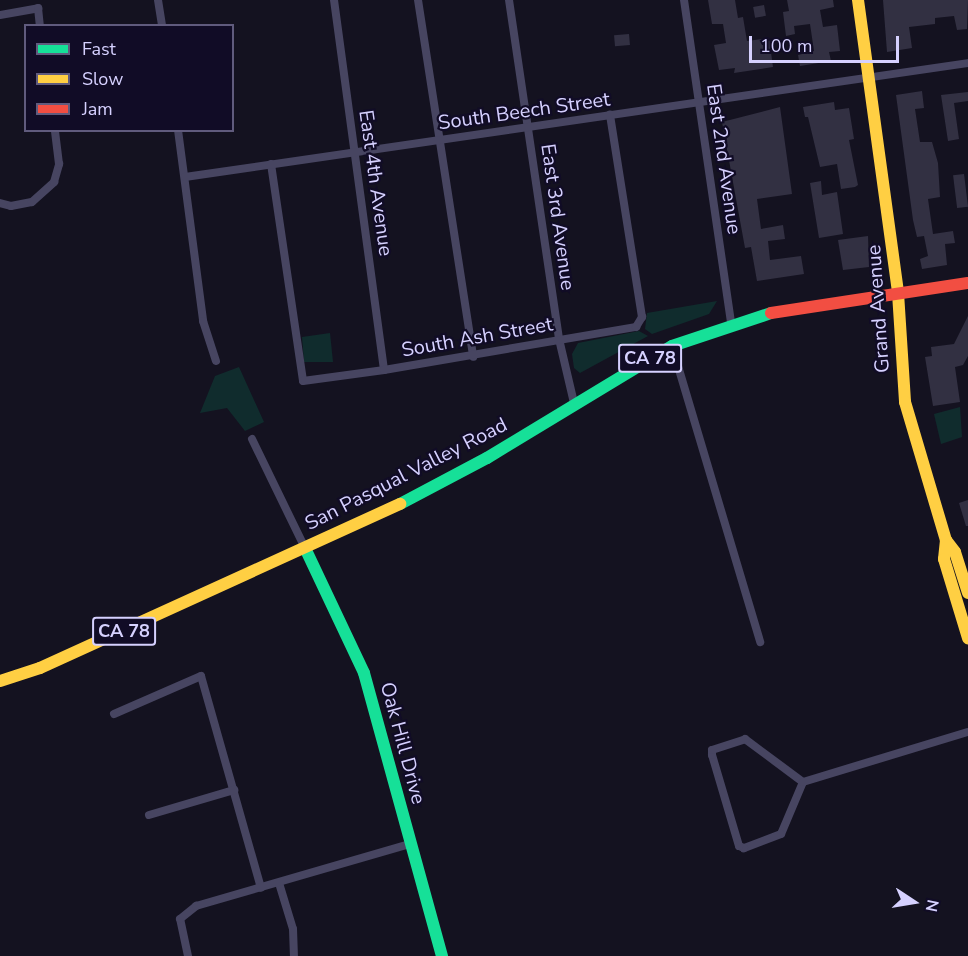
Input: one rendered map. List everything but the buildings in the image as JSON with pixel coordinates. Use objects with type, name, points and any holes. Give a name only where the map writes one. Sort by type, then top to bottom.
[{"type":"main road","name":"Grand Avenue","points":[[858,0],[898,273],[897,293],[905,402],[946,540],[955,552],[968,593]]},
{"type":"main road","name":"CA 78","points":[[897,293],[968,283]]},
{"type":"main road","name":"San Pasqual Valley Road","points":[[0,681],[40,668],[305,548],[487,458],[574,403],[672,346],[731,323],[773,312],[897,293]]},
{"type":"main road","name":"Grand Avenue","points":[[946,540],[944,559],[968,638]]},
{"type":"main road","name":"Oak Hill Drive","points":[[305,548],[364,673],[442,956]]},
{"type":"street","points":[[158,0],[162,24]]},
{"type":"street","name":"East 4th Avenue","points":[[334,0],[384,370]]},
{"type":"street","points":[[418,0],[473,357]]},
{"type":"street","name":"East 3rd Avenue","points":[[509,0],[559,339],[574,403]]},
{"type":"street","name":"East 2nd Avenue","points":[[684,0],[731,323]]},
{"type":"street","points":[[0,15],[37,4],[40,24]]},
{"type":"street","name":"South Beech Street","points":[[185,177],[968,63]]},
{"type":"street","name":"South Ash Street","points":[[271,164],[303,381],[384,370],[473,357],[559,339],[633,329],[642,316],[610,115]]},
{"type":"street","points":[[0,203],[11,206],[32,202],[54,182],[59,164],[55,132]]},
{"type":"street","points":[[178,132],[203,321],[216,361]]},
{"type":"street","points":[[672,346],[760,642]]},
{"type":"street","points":[[252,439],[305,548]]},
{"type":"street","points":[[114,714],[201,676],[261,888]]},
{"type":"street","points":[[803,782],[968,732]]},
{"type":"street","points":[[745,740],[803,782],[781,834],[744,848],[739,846],[712,750],[745,740]]},
{"type":"street","points":[[149,815],[234,790]]},
{"type":"street","points":[[188,956],[180,919],[196,906],[410,844]]},
{"type":"street","points":[[279,883],[293,929],[294,956]]},
{"type":"green space","points":[[717,301],[709,314],[652,334],[645,329],[647,313]]},
{"type":"green space","points":[[639,331],[648,336],[580,373],[574,368],[572,354],[578,343]]},
{"type":"green space","points":[[330,333],[333,362],[304,362],[302,337]]},
{"type":"green space","points":[[239,367],[264,422],[245,431],[227,408],[200,413],[215,376]]},
{"type":"green space","points":[[960,407],[962,437],[941,444],[934,414]]},
{"type":"traffic: fast","points":[[400,504],[487,458],[672,346],[771,313]]},
{"type":"traffic: fast","points":[[305,548],[364,673],[442,956]]},
{"type":"traffic: slow","points":[[858,0],[898,293]]},
{"type":"traffic: slow","points":[[898,293],[905,402],[946,540],[955,552],[968,593]]},
{"type":"traffic: slow","points":[[0,681],[40,668],[400,504]]},
{"type":"traffic: slow","points":[[946,540],[944,559],[968,638]]},
{"type":"traffic: jam","points":[[771,313],[968,283]]}]
